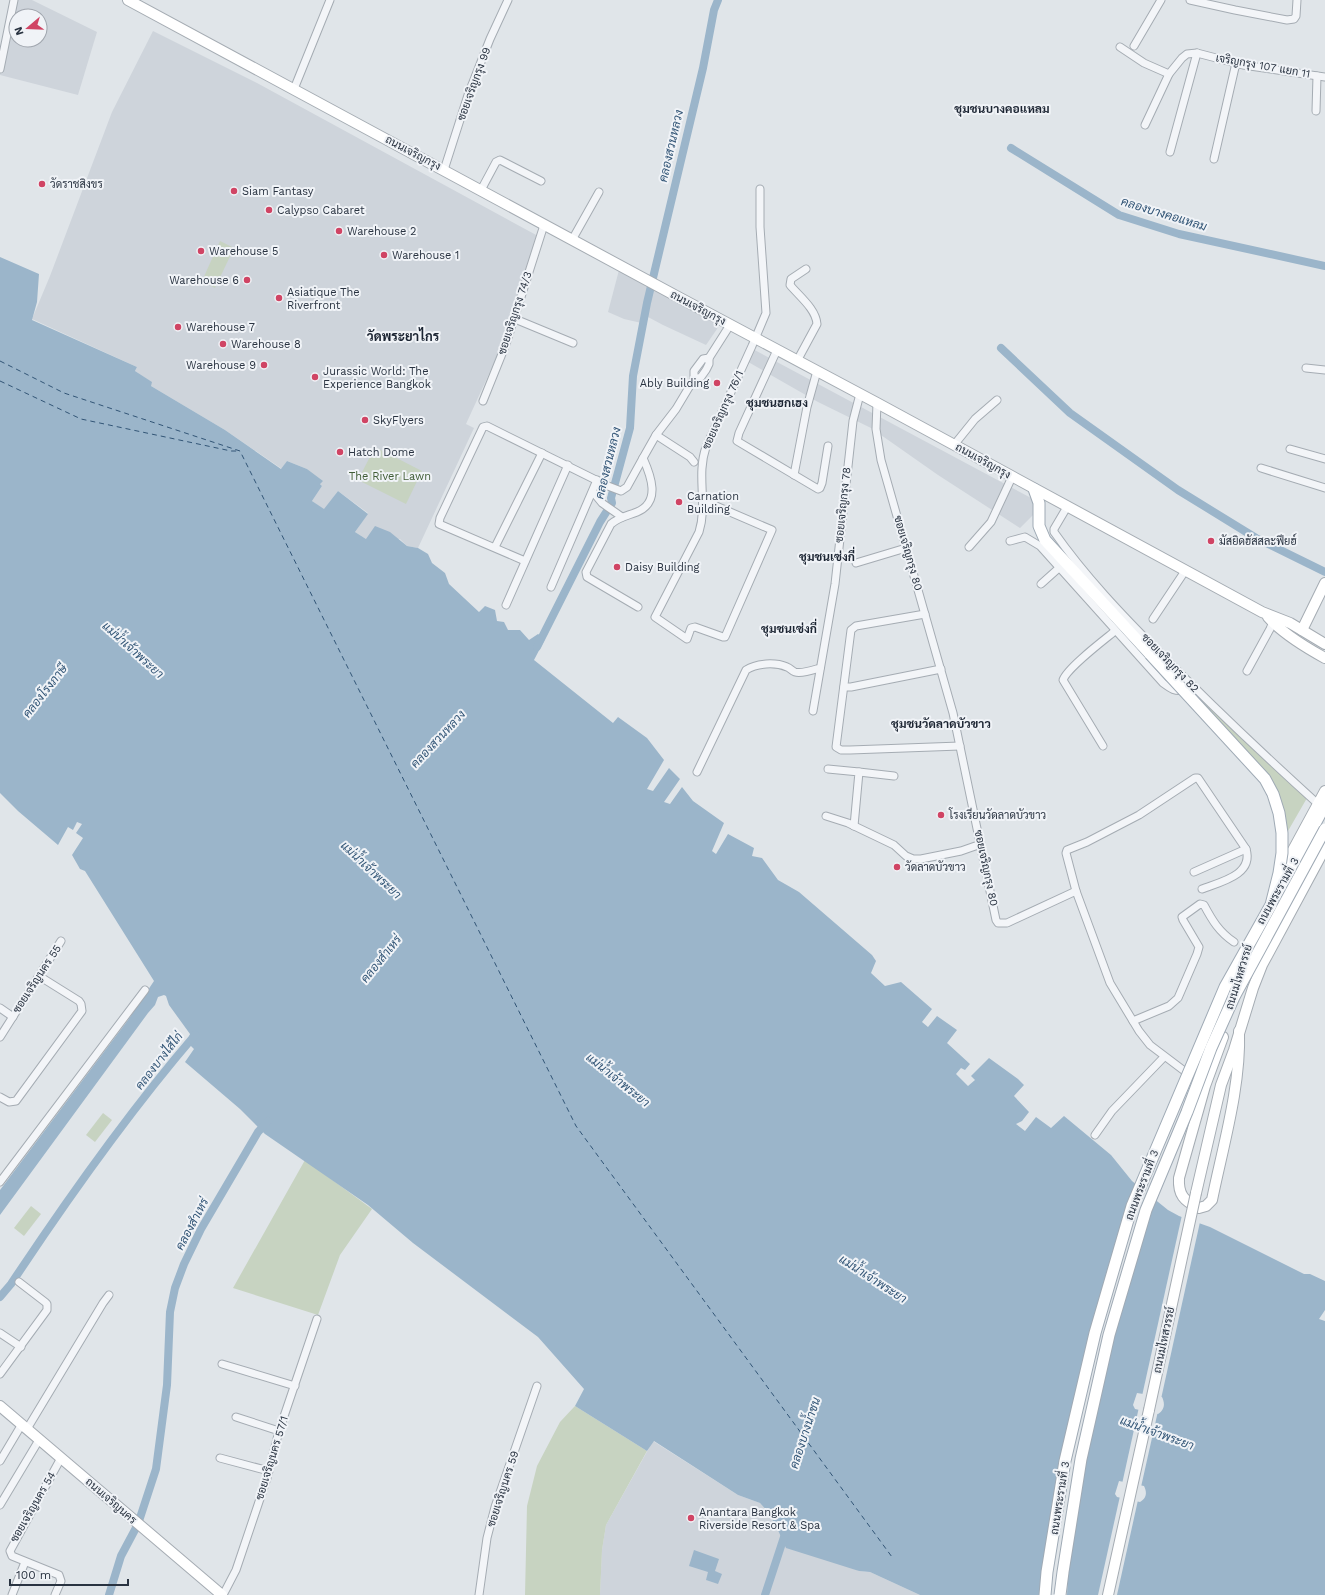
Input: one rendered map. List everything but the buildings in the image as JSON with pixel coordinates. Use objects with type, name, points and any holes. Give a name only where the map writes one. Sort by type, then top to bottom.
[{"type":"main road","name":"ถนนเจริญกรุง","points":[[128,0],[140,3],[294,89],[544,225],[877,403],[1186,571],[1270,618],[1297,641],[1325,658]]},
{"type":"main road","points":[[1034,489],[1039,503],[1039,526],[1046,540],[1253,764],[1265,779],[1273,794],[1279,813],[1282,833],[1282,853],[1279,873],[1271,905]]},
{"type":"main road","points":[[1302,630],[1325,583]]},
{"type":"main road","name":"ถนนเจริญกรุง","points":[[1270,618],[1290,623],[1325,644]]},
{"type":"main road","name":"ถนนมไหสวรรย์","points":[[1221,1085],[1220,1071],[1224,1037],[1233,992],[1251,938],[1279,875],[1322,804],[1325,791]]},
{"type":"main road","name":"ถนนพระรามที่ 3","points":[[1045,1595],[1065,1461],[1095,1333],[1132,1206],[1225,987],[1271,905],[1322,804]]},
{"type":"main road","name":"ถนนพระรามที่ 3","points":[[1060,1595],[1081,1459],[1103,1358],[1146,1210],[1187,1112],[1211,1048],[1234,997],[1325,829]]},
{"type":"main road","name":"ถนนมไหสวรรย์","points":[[1108,1595],[1221,1085],[1246,1006],[1260,968],[1325,848]]},
{"type":"main road","points":[[1224,1037],[1205,1086],[1179,1178],[1181,1195],[1189,1204],[1198,1208],[1206,1206],[1212,1200],[1237,1081],[1240,1055],[1239,1032]]},
{"type":"main road","name":"ถนนเจริญนคร","points":[[0,1406],[144,1530],[223,1595]]},
{"type":"street","points":[[0,69],[14,0]]},
{"type":"street","points":[[294,89],[330,0]]},
{"type":"street","name":"ซอยเจริญกรุง 99","points":[[444,170],[468,95],[490,39],[508,0]]},
{"type":"street","points":[[1134,46],[1161,0]]},
{"type":"street","points":[[1190,0],[1287,20],[1294,19],[1296,16],[1297,0]]},
{"type":"street","points":[[1120,47],[1144,62],[1169,74]]},
{"type":"street","points":[[1145,125],[1169,74],[1187,54],[1197,53],[1170,152]]},
{"type":"street","name":"เจริญกรุง 107 แยก 11","points":[[1197,53],[1236,63],[1325,77]]},
{"type":"street","points":[[1214,159],[1236,63]]},
{"type":"street","points":[[1316,111],[1317,76]]},
{"type":"street","points":[[481,190],[496,162],[500,160],[541,181]]},
{"type":"street","name":"ซอยเจริญกรุง 76/1","points":[[702,500],[772,530],[725,637],[695,627],[691,628],[687,639],[655,617],[699,532],[702,519],[701,460],[755,339],[758,328],[766,313],[760,227],[760,189]]},
{"type":"street","points":[[572,240],[599,192]]},
{"type":"street","name":"ซอยเจริญกรุง 74/3","points":[[482,401],[515,319],[532,259],[544,225]]},
{"type":"street","points":[[797,361],[818,324],[811,310],[790,285],[791,279],[806,269]]},
{"type":"street","points":[[515,319],[573,343]]},
{"type":"street","points":[[525,561],[439,524],[440,518],[483,427],[487,426],[608,486],[618,490],[624,490],[656,434],[676,409],[694,379],[702,377],[710,364],[709,358],[730,325]]},
{"type":"street","points":[[777,350],[737,438],[737,441],[818,489],[822,483],[828,446]]},
{"type":"street","points":[[1306,368],[1325,370]]},
{"type":"street","points":[[794,475],[807,407],[817,371]]},
{"type":"street","name":"ซอยเจริญกรุง 78","points":[[813,711],[835,584],[853,421],[860,394]]},
{"type":"street","points":[[954,445],[975,418],[997,400]]},
{"type":"street","name":"ซอยเจริญกรุง 80","points":[[877,403],[876,429],[881,460],[954,713],[998,923],[1007,923],[1076,891]]},
{"type":"street","points":[[656,434],[690,457],[694,462]]},
{"type":"street","points":[[1290,450],[1325,459]]},
{"type":"street","points":[[495,548],[542,453]]},
{"type":"street","points":[[638,607],[587,577],[586,572],[612,524],[618,519],[639,511],[649,505],[653,491],[651,476],[643,458]]},
{"type":"street","points":[[506,605],[568,465]]},
{"type":"street","points":[[1261,468],[1325,488]]},
{"type":"street","points":[[969,547],[991,522],[1012,477]]},
{"type":"street","points":[[551,587],[597,480]]},
{"type":"street","points":[[592,492],[602,503],[622,517]]},
{"type":"street","name":"ซอยเจริญกรุง 82","points":[[1067,507],[1054,529],[1054,532],[1072,558],[1111,603],[1191,685],[1248,741],[1322,804]]},
{"type":"street","points":[[1010,542],[1025,537],[1040,546],[1163,683],[1172,690],[1177,691],[1185,690],[1191,685]]},
{"type":"street","points":[[856,562],[906,548]]},
{"type":"street","points":[[1041,584],[1060,567]]},
{"type":"street","points":[[1153,619],[1186,571]]},
{"type":"street","points":[[925,614],[856,626],[851,630],[836,747],[841,750],[850,750],[960,746]]},
{"type":"street","points":[[1247,671],[1270,629],[1270,618]]},
{"type":"street","points":[[1103,746],[1063,680],[1064,675],[1115,630]]},
{"type":"street","points":[[698,772],[746,670],[754,666],[772,663],[785,666],[794,672],[820,668]]},
{"type":"street","points":[[844,687],[851,687],[941,669]]},
{"type":"street","points":[[828,769],[894,776]]},
{"type":"street","points":[[854,826],[860,772]]},
{"type":"street","points":[[1202,889],[1231,878],[1242,872],[1248,857],[1246,849],[1198,778],[1195,778],[1166,799],[1142,813],[1088,842],[1067,850],[1066,853],[1076,891],[1112,988],[1139,1031],[1150,1045],[1164,1057],[1205,1086]]},
{"type":"street","points":[[826,816],[854,826],[894,845],[906,856],[913,859],[921,859],[961,851],[981,844]]},
{"type":"street","points":[[1194,872],[1246,849]]},
{"type":"street","points":[[1133,1021],[1169,1006],[1178,998],[1197,954],[1198,947],[1182,917],[1198,906],[1204,905],[1217,928],[1224,936],[1234,942]]},
{"type":"street","name":"ซอยเจริญนคร 55","points":[[0,1037],[62,941]]},
{"type":"street","points":[[0,1097],[9,1102],[16,1101],[82,1010],[81,1004],[78,1001],[39,976]]},
{"type":"street","points":[[0,1182],[144,990]]},
{"type":"street","points":[[0,1008],[13,1017]]},
{"type":"street","points":[[1095,1135],[1112,1111],[1164,1057]]},
{"type":"street","points":[[0,1374],[21,1348],[48,1307],[45,1302],[19,1282]]},
{"type":"street","points":[[0,1461],[24,1427],[109,1295]]},
{"type":"street","name":"ซอยเจริญนคร 57/1","points":[[223,1595],[236,1570],[269,1471],[279,1431],[316,1319]]},
{"type":"street","points":[[0,1332],[21,1348]]},
{"type":"street","points":[[222,1364],[295,1386]]},
{"type":"street","name":"ซอยเจริญนคร 59","points":[[479,1595],[487,1538],[495,1507],[537,1386]]},
{"type":"street","points":[[236,1417],[279,1431]]},
{"type":"street","points":[[0,1505],[39,1440]]},
{"type":"street","name":"ซอยเจริญนคร 54","points":[[55,1595],[61,1581],[59,1575],[12,1556],[10,1554],[10,1548],[61,1458]]},
{"type":"street","points":[[220,1458],[269,1471]]},
{"type":"street","points":[[12,1595],[25,1562]]},
{"type":"shaded area","points":[[14,0],[32,0],[97,32],[78,95],[0,75],[8,32],[8,48],[48,48],[48,8],[13,8]]},
{"type":"shaded area","name":"Asiatique The Riverfront","points":[[153,31],[257,83],[538,236],[504,341],[466,424],[474,428],[418,548],[407,546],[400,539],[366,539],[355,532],[368,513],[338,491],[324,510],[312,501],[322,486],[307,469],[287,461],[282,469],[225,430],[151,386],[151,382],[135,371],[137,367],[32,319],[50,276],[112,112]]},
{"type":"shaded area","points":[[619,270],[719,323],[717,329],[706,345],[648,317],[646,324],[624,319],[608,312]]},
{"type":"shaded area","points":[[749,347],[1033,499],[1035,513],[1020,528],[938,475],[871,428],[818,402],[743,359]]},
{"type":"shaded area","name":"Anantara Bangkok Riverside Resort & Spa","points":[[653,1441],[738,1495],[760,1503],[768,1512],[777,1528],[859,1571],[870,1572],[920,1595],[600,1595],[602,1550],[606,1525]]},
{"type":"green space","points":[[220,241],[234,248],[215,288],[202,281]]},
{"type":"green space","name":"The River Lawn","points":[[375,447],[422,471],[406,504],[358,480]]},
{"type":"green space","points":[[1190,689],[1307,798],[1288,831],[1276,819],[1275,808],[1260,775],[1184,696]]},
{"type":"green space","points":[[103,1113],[112,1120],[95,1142],[86,1135]]},
{"type":"green space","points":[[305,1160],[372,1209],[340,1255],[318,1315],[233,1288]]},
{"type":"green space","points":[[31,1206],[41,1214],[24,1236],[14,1228]]},
{"type":"green space","points":[[575,1406],[647,1451],[606,1525],[602,1550],[600,1595],[525,1595],[527,1506],[537,1466],[560,1422]]},
{"type":"water","points":[[0,257],[39,274],[37,302],[32,320],[137,367],[135,371],[152,382],[151,386],[225,430],[281,469],[287,461],[307,469],[323,481],[320,484],[322,486],[312,501],[324,509],[338,491],[368,514],[355,532],[366,539],[375,526],[390,532],[407,546],[418,548],[428,554],[432,563],[445,573],[449,584],[479,612],[485,606],[495,610],[497,621],[504,622],[508,630],[520,630],[529,640],[538,634],[545,639],[534,660],[613,723],[618,717],[647,738],[664,760],[647,789],[653,791],[669,768],[680,779],[664,802],[670,804],[682,787],[693,801],[724,823],[712,851],[716,854],[728,834],[754,848],[752,856],[762,858],[778,880],[799,892],[872,955],[876,961],[871,973],[885,986],[901,982],[932,1009],[922,1022],[928,1027],[937,1016],[957,1030],[947,1043],[970,1064],[965,1070],[961,1068],[956,1074],[968,1086],[975,1080],[971,1076],[989,1058],[1018,1079],[1024,1085],[1014,1096],[1029,1112],[1022,1121],[1016,1124],[1025,1131],[1036,1117],[1051,1128],[1064,1116],[1111,1155],[1132,1181],[1168,1210],[1179,1216],[1210,1227],[1304,1274],[1310,1274],[1325,1281],[1325,1310],[1319,1319],[1325,1321],[1325,1595],[920,1595],[870,1572],[859,1571],[786,1548],[768,1512],[760,1503],[738,1495],[654,1441],[647,1451],[575,1406],[584,1389],[538,1337],[413,1243],[368,1205],[265,1134],[240,1109],[185,1062],[194,1049],[187,1042],[190,1034],[169,1005],[166,996],[164,995],[158,997],[155,1005],[0,1215],[0,1190],[128,1020],[154,981],[85,871],[80,869],[72,855],[83,838],[76,833],[82,824],[77,822],[73,830],[68,827],[58,845],[18,811],[0,793]],"holes":[[[1137,1393],[1162,1397],[1164,1402],[1162,1410],[1158,1414],[1135,1409],[1133,1405]],[[1119,1481],[1144,1486],[1146,1490],[1144,1499],[1140,1502],[1117,1497],[1115,1494]]]},
{"type":"water","points":[[694,1550],[719,1559],[715,1571],[722,1574],[718,1584],[706,1580],[708,1572],[689,1566]]},
{"type":"pier","points":[[1138,1183],[1156,1198],[1115,1334],[1086,1463],[1068,1570],[1067,1595],[1041,1595],[1061,1461]]},
{"type":"pier","points":[[1182,1215],[1200,1222],[1161,1399],[1142,1396]]},
{"type":"pier","points":[[1139,1407],[1158,1411],[1141,1487],[1122,1484]]},
{"type":"pier","points":[[1120,1496],[1138,1500],[1117,1595],[1098,1595]]},
{"type":"waterway","name":"คลองสวนหลวง","points":[[537,647],[600,522],[612,503],[611,498],[630,428],[633,376],[647,303],[703,68],[714,10],[718,0]]},
{"type":"waterway","name":"คลองบางคอแหลม","points":[[1011,148],[1119,215],[1179,234],[1325,266]]},
{"type":"waterway","points":[[1001,348],[1070,413],[1178,490],[1256,538],[1325,572]]},
{"type":"waterway","name":"คลองบางไส้ไก่","points":[[0,1297],[11,1284],[54,1220],[122,1125],[195,1035]]},
{"type":"waterway","name":"คลองสำเหร่","points":[[109,1595],[121,1556],[138,1524],[156,1469],[167,1385],[170,1312],[175,1288],[184,1264],[201,1229],[258,1132],[268,1121]]},
{"type":"waterway","name":"คลองบางน้ำชน","points":[[765,1595],[786,1531]]},
{"type":"ferry route","points":[[0,361],[64,393],[240,451],[576,1126],[892,1557]]},
{"type":"ferry route","points":[[0,381],[81,419],[231,451],[238,451]]},
{"type":"place","name":"วัดราชสิงขร","points":[[42,184]]},
{"type":"place","name":"Siam Fantasy","points":[[234,191]]},
{"type":"place","name":"Calypso Cabaret","points":[[269,210]]},
{"type":"place","name":"Warehouse 2","points":[[339,231]]},
{"type":"place","name":"Warehouse 5","points":[[201,251]]},
{"type":"place","name":"Warehouse 1","points":[[384,255]]},
{"type":"place","name":"Warehouse 6","points":[[247,280]]},
{"type":"place","name":"Asiatique The Riverfront","points":[[279,298]]},
{"type":"place","name":"Warehouse 7","points":[[178,327]]},
{"type":"place","name":"Warehouse 8","points":[[223,344]]},
{"type":"place","name":"Warehouse 9","points":[[264,365]]},
{"type":"place","name":"Jurassic World: The Experience Bangkok","points":[[315,377]]},
{"type":"place","name":"Ably Building","points":[[717,383]]},
{"type":"place","name":"SkyFlyers","points":[[365,420]]},
{"type":"place","name":"Hatch Dome","points":[[340,452]]},
{"type":"place","name":"Carnation Building","points":[[679,502]]},
{"type":"place","name":"มัสยิดฮัสสละฟียฮ์","points":[[1211,541]]},
{"type":"place","name":"Daisy Building","points":[[617,567]]},
{"type":"place","name":"โรงเรียนวัดลาดบัวขาว","points":[[941,815]]},
{"type":"place","name":"วัดลาดบัวขาว","points":[[897,867]]},
{"type":"place","name":"Anantara Bangkok Riverside Resort & Spa","points":[[691,1518]]},
{"type":"district","name":"ชุมชนบางคอแหลม","points":[[1002,109]]},
{"type":"district","name":"วัดพระยาไกร","points":[[403,336]]},
{"type":"district","name":"ชุมชนฮกเฮง","points":[[777,403]]},
{"type":"district","name":"ชุมชนเซ่งกี่","points":[[827,557]]},
{"type":"district","name":"ชุมชนเซ่งกี่","points":[[789,629]]},
{"type":"district","name":"ชุมชนวัดลาดบัวขาว","points":[[941,724]]},
{"type":"water label","name":"แม่น้ำเจ้าพระยา","points":[[133,650]]},
{"type":"water label","name":"คลองโรงภาษี","points":[[45,691]]},
{"type":"water label","name":"แม่น้ำเจ้าพระยา","points":[[371,870]]},
{"type":"water label","name":"แม่น้ำเจ้าพระยา","points":[[618,1080]]},
{"type":"water label","name":"แม่น้ำเจ้าพระยา","points":[[873,1279]]},
{"type":"water label","name":"แม่น้ำเจ้าพระยา","points":[[1157,1433]]}]
